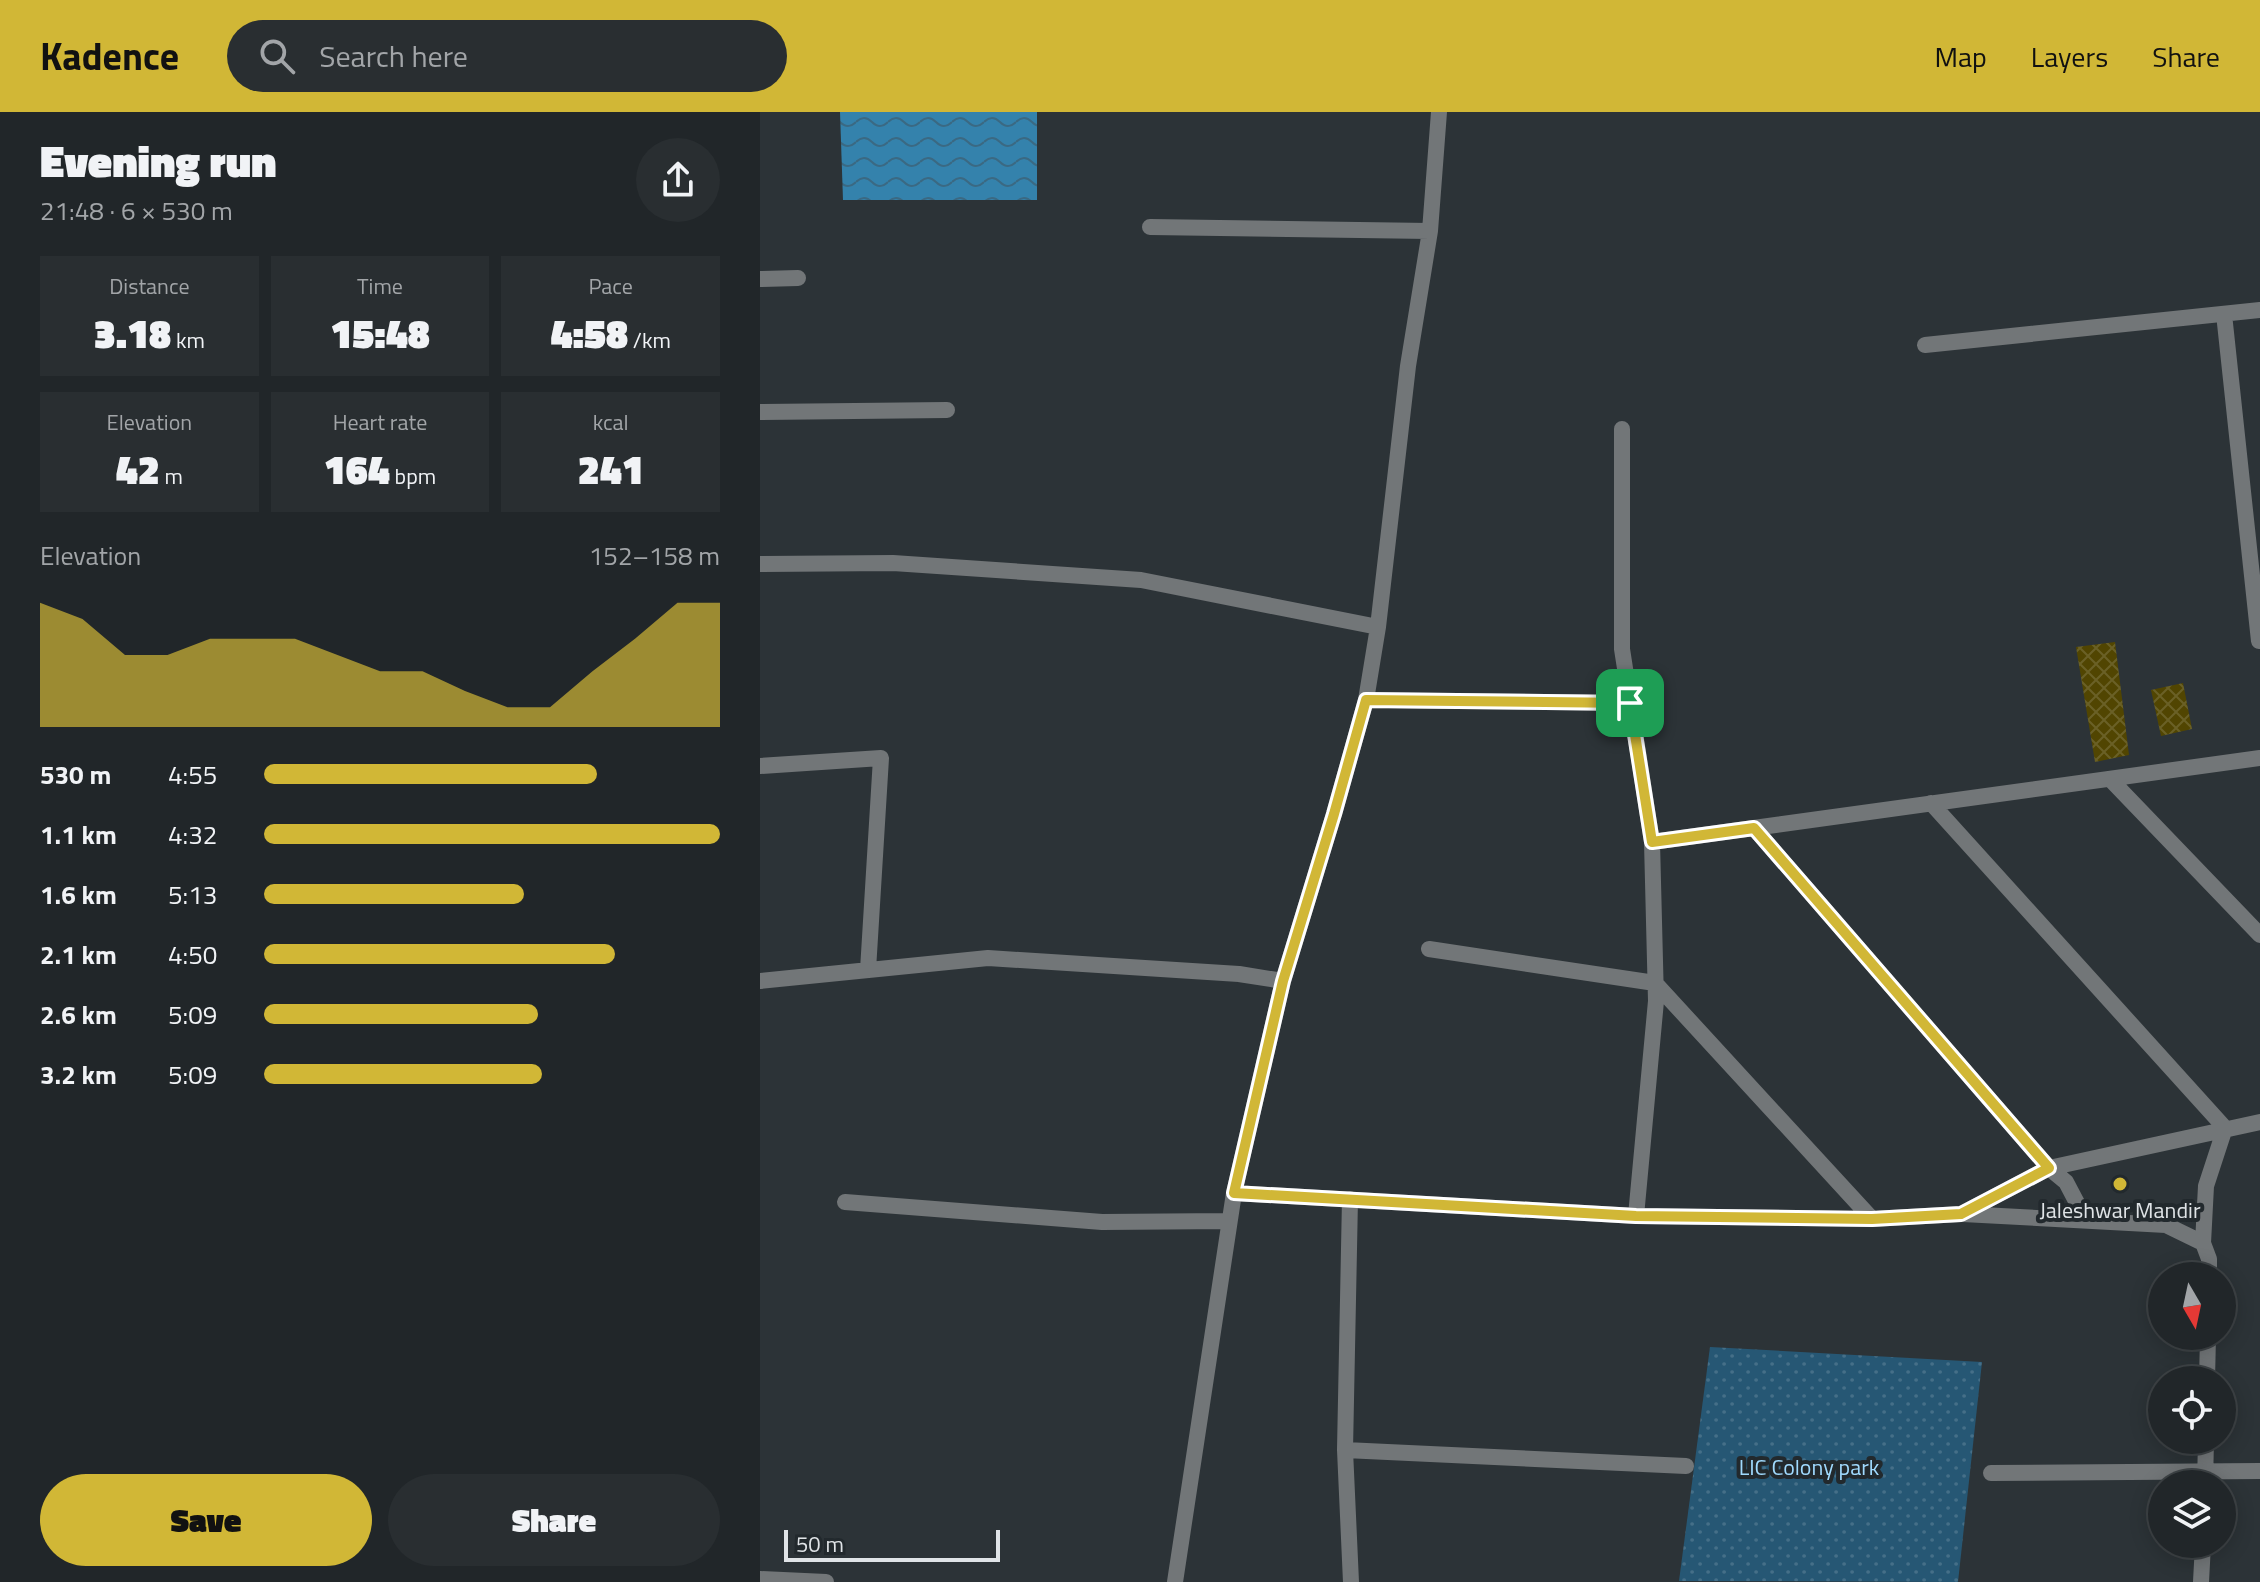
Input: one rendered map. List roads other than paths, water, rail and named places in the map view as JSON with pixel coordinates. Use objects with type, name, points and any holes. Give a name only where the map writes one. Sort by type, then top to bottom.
[{"type":"street","points":[[1175,1582],[1234,1193],[1283,981],[1366,700],[1378,627],[1408,366],[1430,231],[1439,112]]},
{"type":"street","points":[[1150,227],[1430,231]]},
{"type":"street","points":[[760,279],[798,278]]},
{"type":"street","points":[[1925,345],[2260,310]]},
{"type":"street","points":[[2224,314],[2259,641]]},
{"type":"street","points":[[760,412],[947,410]]},
{"type":"street","points":[[1622,429],[1622,649],[1652,842],[1656,1001],[1636,1216]]},
{"type":"street","points":[[760,564],[893,563],[1141,580],[1378,627]]},
{"type":"street","points":[[1366,700],[1630,703]]},
{"type":"street","points":[[760,766],[881,758],[868,970]]},
{"type":"street","points":[[1652,842],[2260,758]]},
{"type":"street","points":[[2110,779],[2260,935]]},
{"type":"street","points":[[1931,803],[2225,1128]]},
{"type":"street","points":[[1754,828],[2049,1168],[2066,1182],[2086,1220]]},
{"type":"street","points":[[1429,949],[1655,983],[1872,1219]]},
{"type":"street","points":[[760,981],[988,958],[1239,974],[1283,981]]},
{"type":"street","points":[[1961,1214],[2049,1168],[2260,1122]]},
{"type":"street","points":[[2209,1262],[2203,1243],[2206,1186],[2225,1128]]},
{"type":"street","points":[[1234,1193],[1636,1216],[1872,1219],[1961,1214],[2086,1220],[2166,1225],[2203,1243]]},
{"type":"street","points":[[1350,1199],[1345,1450],[1351,1582]]},
{"type":"street","points":[[845,1202],[1102,1222],[1229,1221]]},
{"type":"street","points":[[1345,1450],[1686,1466]]},
{"type":"street","points":[[2236,1474],[2260,1471]]},
{"type":"street","points":[[1991,1473],[2148,1477]]},
{"type":"street","points":[[2201,1582],[2202,1558]]},
{"type":"street","points":[[760,1579],[826,1582]]},
{"type":"water","points":[[840,112],[1037,112],[1037,200],[843,200]]},
{"type":"place","name":"Jaleshwar Mandir","points":[[2120,1184]]},
{"type":"park label","name":"LIC Colony park","points":[[1809,1467]]}]
